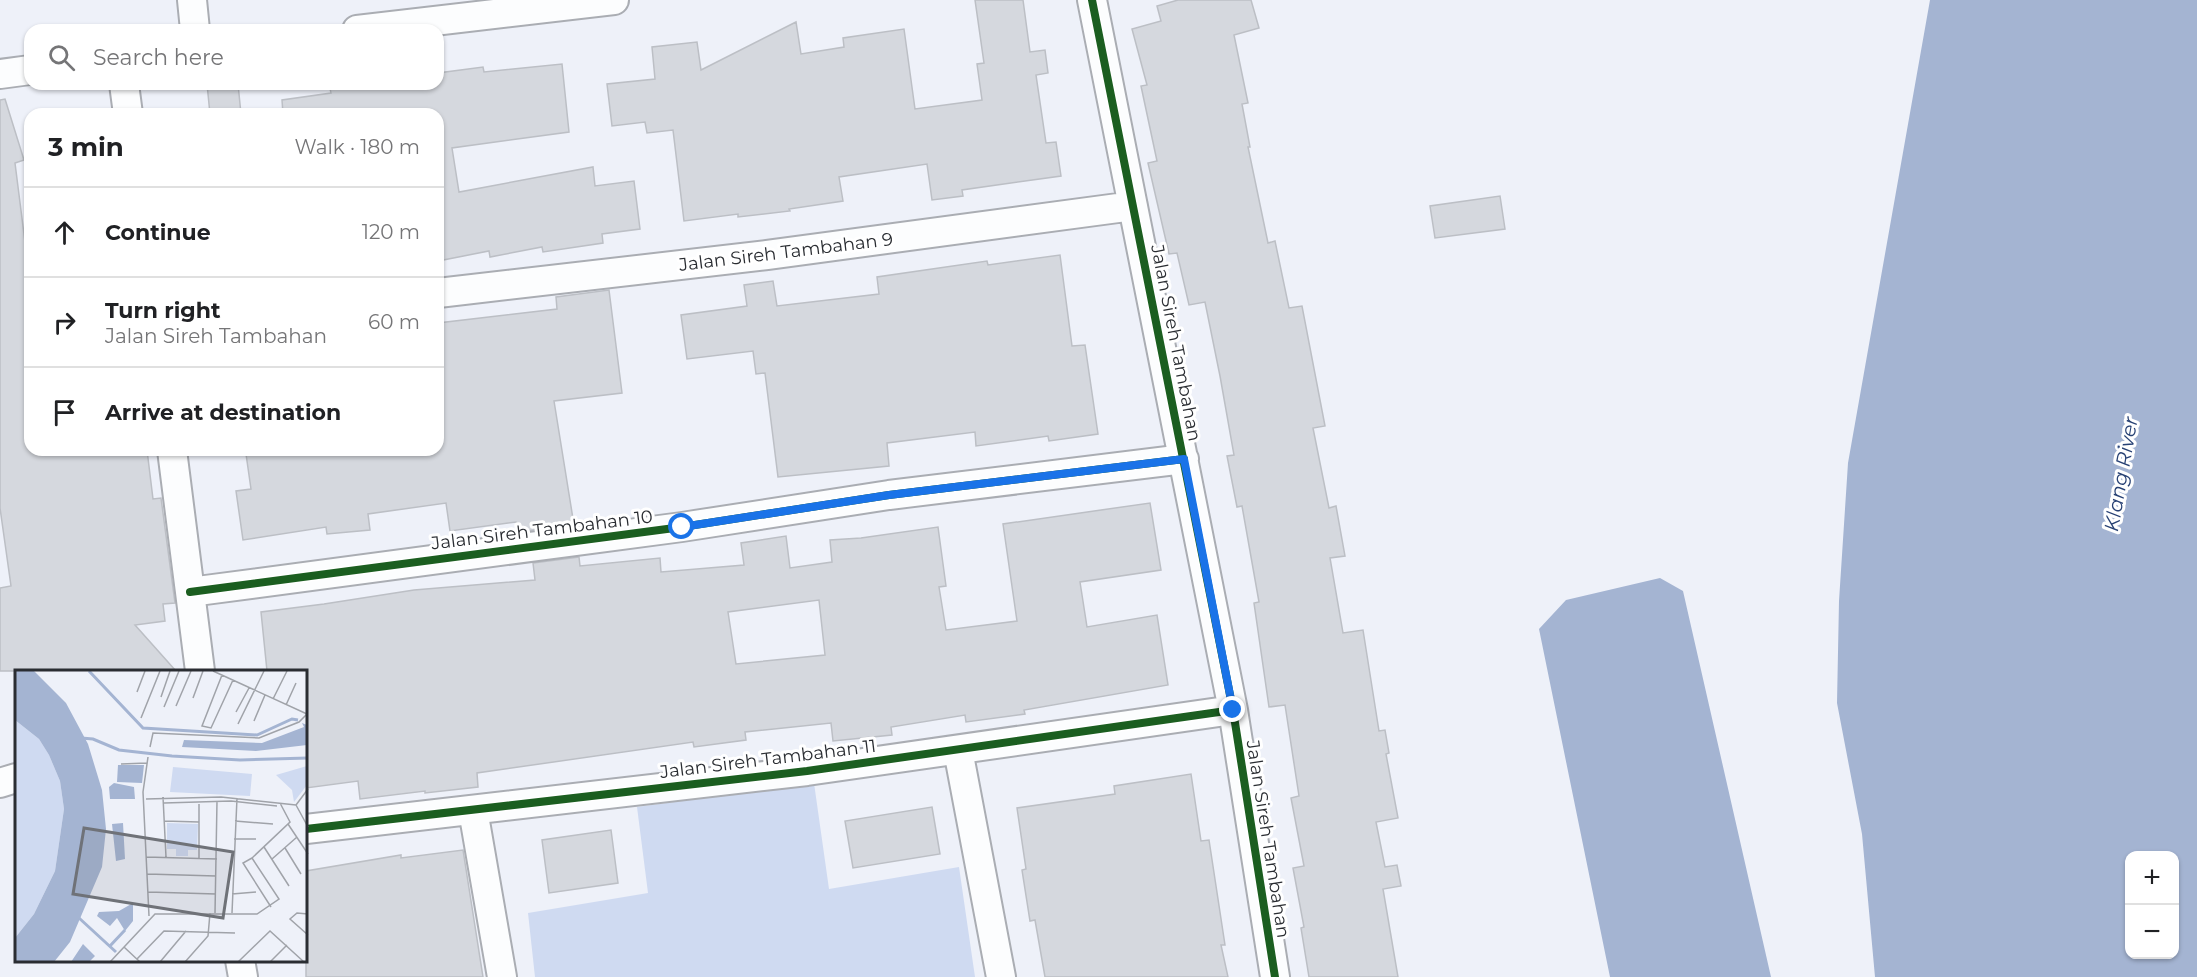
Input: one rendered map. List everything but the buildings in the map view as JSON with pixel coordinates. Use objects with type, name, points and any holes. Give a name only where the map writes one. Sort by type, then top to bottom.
[{"type":"street","points":[[192,0],[194,24]]},
{"type":"street","points":[[408,24],[614,0]]},
{"type":"street","name":"Jalan Sireh Tambahan","points":[[1092,0],[1233,710],[1275,977]]},
{"type":"street","points":[[0,74],[24,71]]},
{"type":"street","points":[[125,90],[127,108]]},
{"type":"street","name":"Jalan Sireh Tambahan 9","points":[[444,292],[767,255],[1133,206]]},
{"type":"street","points":[[173,456],[200,670]]},
{"type":"street","name":"Jalan Sireh Tambahan 10","points":[[190,592],[682,527],[889,495],[1184,459]]},
{"type":"street","name":"Jalan Sireh Tambahan 11","points":[[308,829],[807,771],[1233,710]]},
{"type":"street","points":[[958,750],[1001,977]]},
{"type":"street","points":[[0,783],[15,778]]},
{"type":"street","points":[[473,810],[502,977]]},
{"type":"street","points":[[240,962],[243,977]]},
{"type":"shaded area","points":[[814,783],[829,889],[959,867],[975,977],[535,977],[528,913],[648,893],[637,807]]},
{"type":"water","name":"Klang River","points":[[1930,0],[2197,0],[2197,977],[1875,977],[1862,834],[1837,703],[1839,601],[1848,463]]},
{"type":"water","points":[[1660,578],[1683,591],[1771,977],[1610,977],[1539,629],[1566,600]]},
{"type":"cycle path","points":[[1092,0],[1233,710],[1275,977]]},
{"type":"cycle path","points":[[190,592],[682,527],[889,495],[1184,459]]},
{"type":"cycle path","points":[[308,829],[807,771],[1233,710]]},
{"type":"route","points":[[682,527],[889,495],[1184,459],[1233,710]]}]
